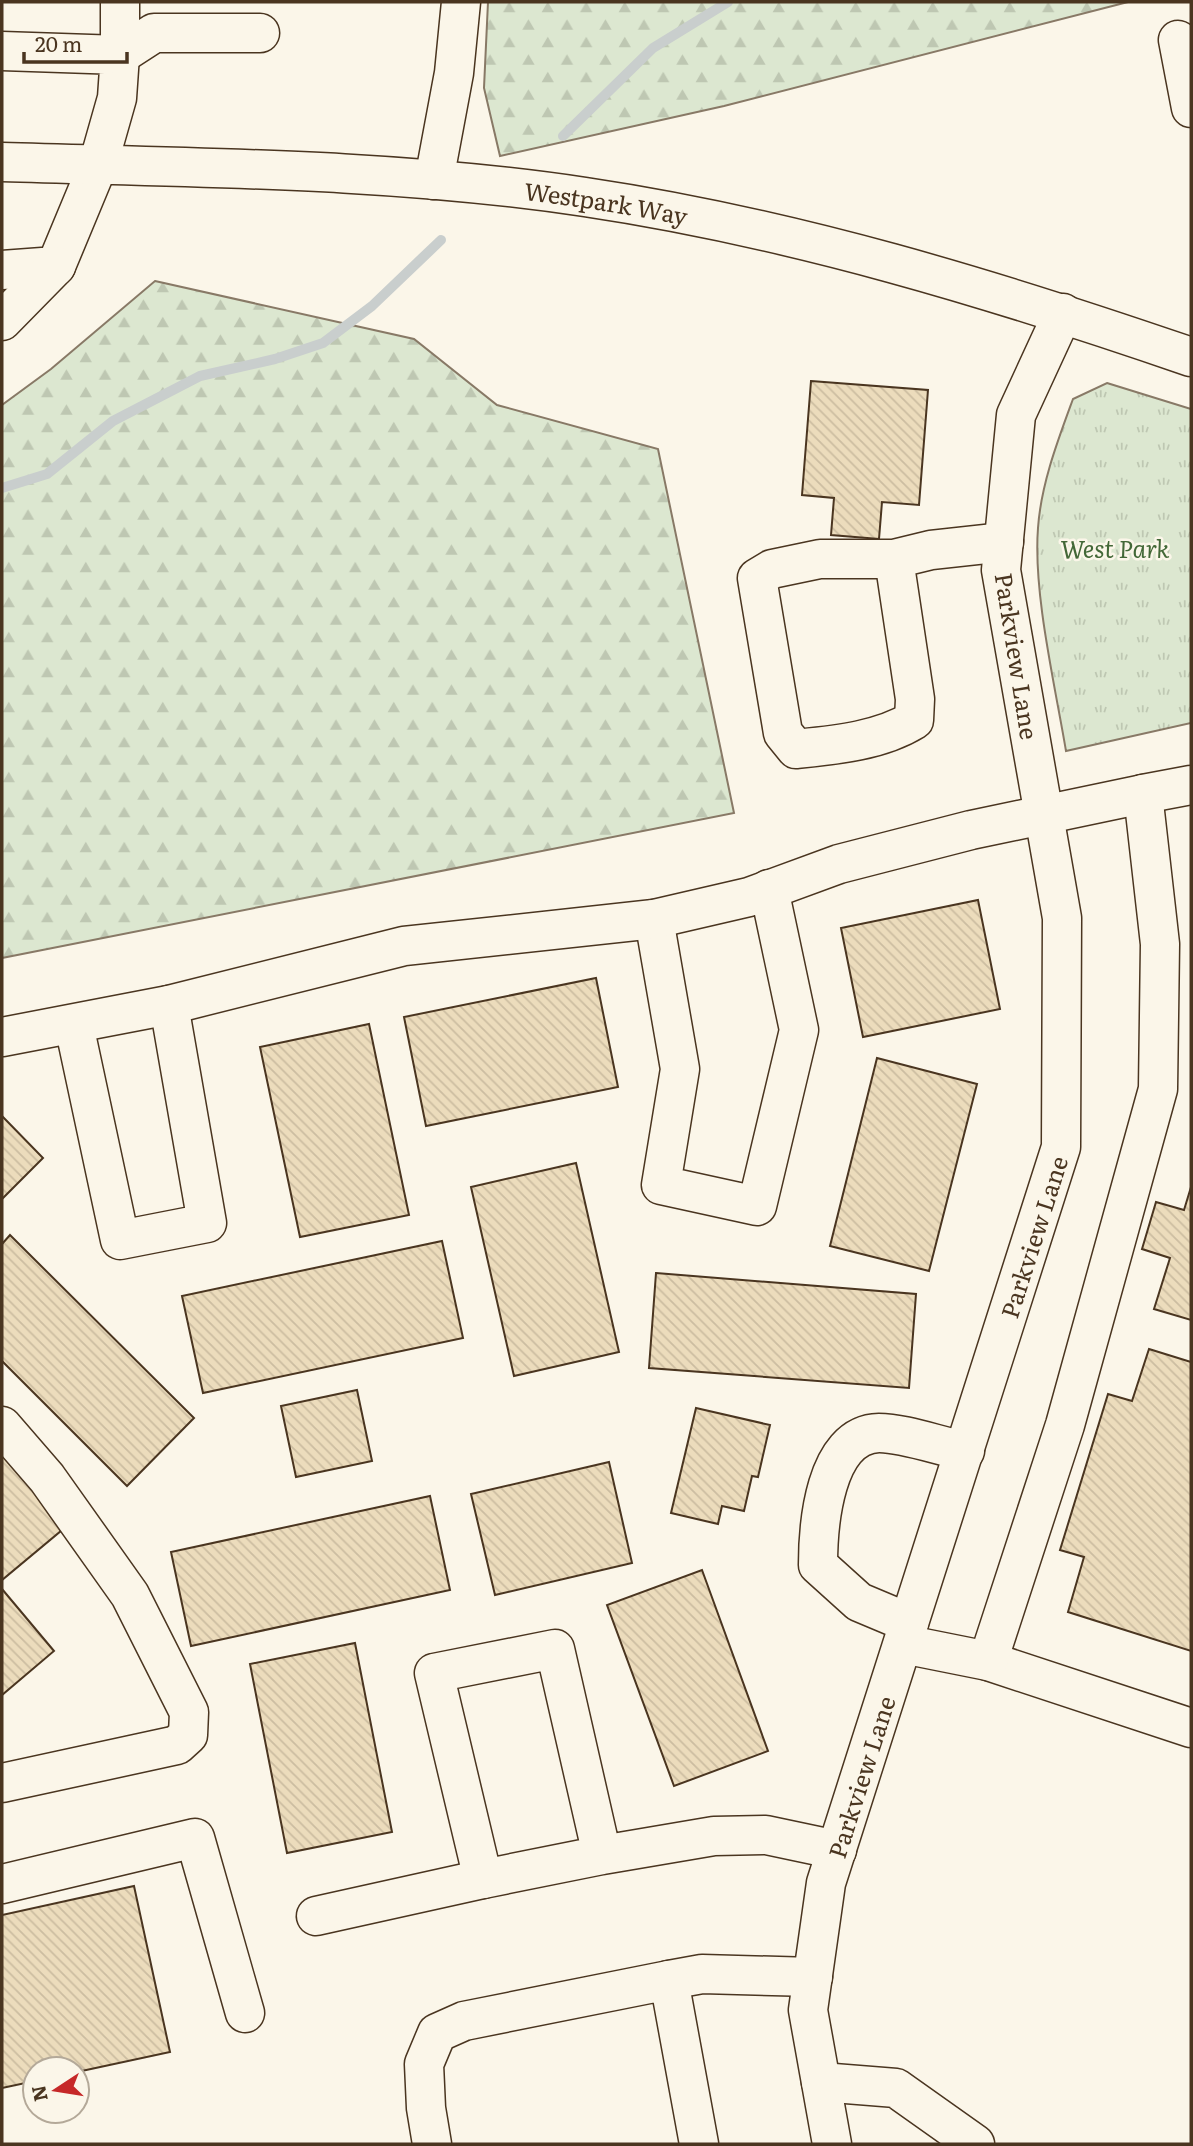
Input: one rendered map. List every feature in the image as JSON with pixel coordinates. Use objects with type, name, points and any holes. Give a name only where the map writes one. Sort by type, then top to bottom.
[{"type":"street","points":[[2,321],[56,266],[98,165],[117,98],[120,2]]},
{"type":"street","points":[[445,181],[461,2]]},
{"type":"street","points":[[2,51],[120,55],[154,33],[260,33]]},
{"type":"street","points":[[1178,40],[1191,108]]},
{"type":"street","name":"Westpark Way","points":[[2,162],[382,174],[583,197],[732,223],[878,258],[1063,313],[1191,357]]},
{"type":"street","points":[[2,270],[56,266]]},
{"type":"street","name":"Parkview Lane","points":[[832,2144],[808,2010],[827,1884],[1061,1147],[1062,918],[1001,570],[1016,415],[1063,313]]},
{"type":"street","points":[[894,559],[915,699],[914,720],[899,729],[833,745],[796,749],[783,733],[757,578],[772,569],[820,559],[894,559],[931,550],[1004,542]]},
{"type":"street","points":[[2,1037],[169,1005],[404,946],[654,919],[769,889],[839,864],[971,830],[1191,785]]},
{"type":"street","points":[[988,1661],[1065,1425],[1158,1089],[1160,944],[1143,794]]},
{"type":"street","points":[[654,919],[680,1069],[661,1185],[757,1206],[799,1030],[769,889]]},
{"type":"street","points":[[74,1025],[120,1240],[207,1223],[169,1005]]},
{"type":"street","points":[[2,1426],[47,1478],[130,1595],[189,1712],[188,1735],[177,1745],[2,1783]]},
{"type":"street","points":[[964,1451],[877,1433],[856,1441],[833,1466],[818,1523],[818,1565],[859,1602],[906,1634],[1191,1728]]},
{"type":"street","points":[[483,1880],[434,1673],[555,1648],[602,1855]]},
{"type":"street","points":[[316,1916],[602,1855],[714,1836],[766,1835],[837,1850]]},
{"type":"street","points":[[2,1884],[195,1838],[245,2012]]},
{"type":"street","points":[[432,2144],[426,2108],[424,2064],[436,2033],[464,2021],[702,1975],[813,1977]]},
{"type":"street","points":[[669,1980],[699,2144]]},
{"type":"street","points":[[821,2082],[896,2088],[975,2144]]},
{"type":"green space","points":[[488,2],[1128,2],[724,106],[500,156],[484,88]]},
{"type":"green space","points":[[155,281],[414,339],[497,405],[658,449],[734,813],[2,958],[2,405],[51,369]]},
{"type":"green space","name":"West Park","points":[[1107,383],[1191,409],[1191,723],[1066,751],[1042,610],[1037,554],[1038,528],[1051,462],[1073,399]]},
{"type":"building","points":[[811,381],[928,390],[919,505],[882,502],[879,539],[831,535],[834,498],[802,495]]},
{"type":"building","points":[[978,900],[1000,1009],[863,1037],[841,928]]},
{"type":"building","points":[[596,978],[618,1087],[426,1126],[404,1017]]},
{"type":"building","points":[[369,1024],[409,1215],[300,1237],[260,1047]]},
{"type":"building","points":[[877,1058],[977,1084],[929,1271],[830,1246]]},
{"type":"building","points":[[2,1116],[43,1158],[2,1199]]},
{"type":"building","points":[[576,1163],[619,1352],[514,1376],[471,1187]]},
{"type":"building","points":[[1191,1187],[1191,1320],[1154,1309],[1170,1258],[1142,1249],[1156,1202],[1184,1210]]},
{"type":"building","points":[[10,1235],[194,1418],[127,1486],[2,1361],[2,1244]]},
{"type":"building","points":[[442,1241],[463,1338],[203,1393],[182,1296]]},
{"type":"building","points":[[656,1273],[916,1294],[909,1388],[649,1368]]},
{"type":"building","points":[[1149,1349],[1191,1362],[1191,1651],[1068,1612],[1084,1557],[1060,1550],[1108,1394],[1132,1401]]},
{"type":"building","points":[[357,1390],[372,1461],[296,1477],[281,1406]]},
{"type":"building","points":[[696,1408],[770,1425],[758,1477],[752,1476],[744,1511],[722,1506],[718,1524],[671,1513]]},
{"type":"building","points":[[2,1446],[68,1525],[2,1580]]},
{"type":"building","points":[[609,1462],[632,1563],[495,1595],[471,1494]]},
{"type":"building","points":[[430,1496],[450,1590],[191,1646],[171,1552]]},
{"type":"building","points":[[702,1570],[768,1751],[674,1786],[607,1605]]},
{"type":"building","points":[[2,1589],[54,1651],[2,1695]]},
{"type":"building","points":[[355,1643],[392,1832],[287,1853],[250,1664]]},
{"type":"building","points":[[134,1886],[170,2052],[91,2069],[91,2055],[21,2055],[21,2084],[2,2088],[2,1915]]},
{"type":"waterway","points":[[563,136],[653,48],[728,2]]},
{"type":"waterway","points":[[2,488],[47,474],[113,421],[200,376],[275,359],[323,343],[372,306],[441,240]]}]
